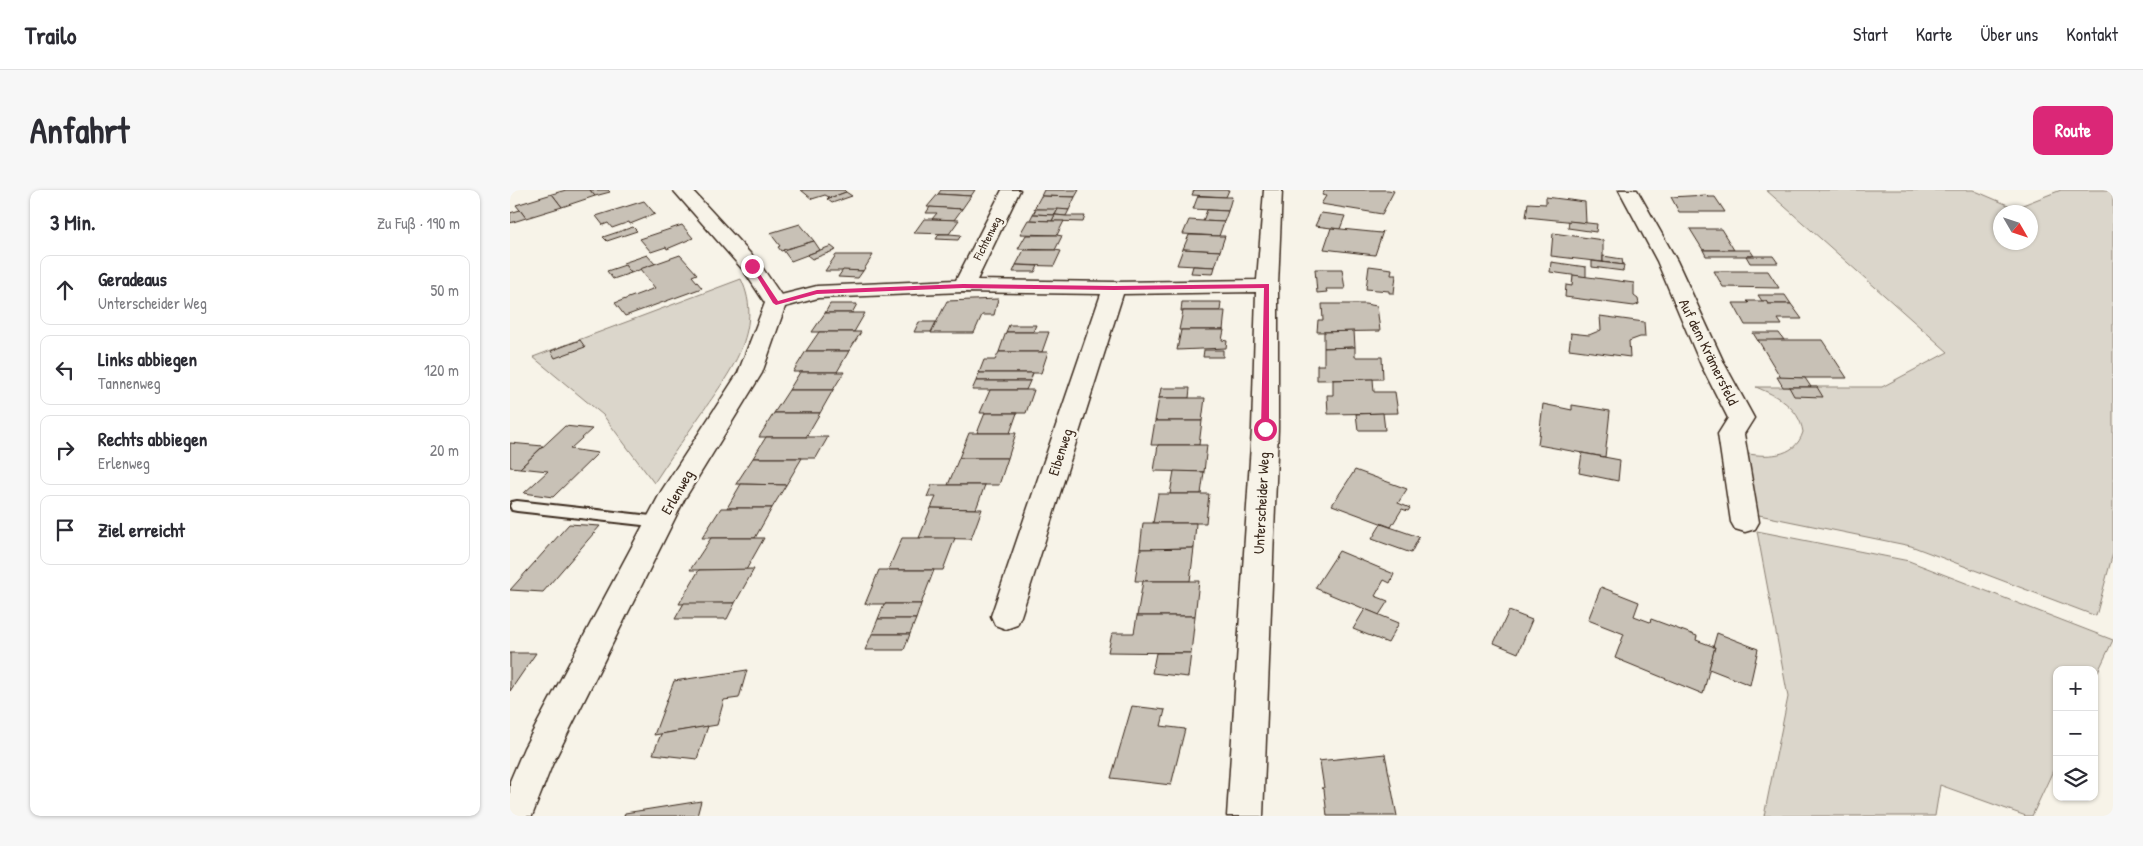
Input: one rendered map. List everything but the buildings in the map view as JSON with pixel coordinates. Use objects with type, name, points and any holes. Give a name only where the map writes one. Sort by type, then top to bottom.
[{"type":"street","points":[[682,190],[752,266],[776,303],[817,292],[963,286],[1114,288],[1267,286]]},
{"type":"street","name":"Fichtenweg","points":[[963,286],[1011,190]]},
{"type":"street","name":"Unterscheider Weg","points":[[1244,816],[1265,429],[1267,286],[1273,190]]},
{"type":"street","name":"Auf dem Krämersfeld","points":[[1628,190],[1667,261],[1713,365],[1741,418],[1731,434],[1745,522]]},
{"type":"street","name":"Eibenweg","points":[[1006,616],[1114,288]]},
{"type":"street","name":"Erlenweg","points":[[514,816],[523,762],[660,522],[672,497],[750,373],[776,303]]},
{"type":"lane","points":[[517,506],[660,522]]},
{"type":"shaded area","points":[[1766,190],[1973,190],[2008,205],[1993,205],[1993,250],[2038,250],[2038,205],[2023,205],[2061,190],[2113,190],[2113,553],[2096,616],[1911,546],[1754,514],[1742,453],[1769,455],[1786,452],[1799,441],[1803,432],[1797,416],[1786,403],[1756,387],[1882,387],[1948,352]]},
{"type":"shaded area","points":[[741,279],[747,298],[749,316],[740,350],[722,383],[654,483],[603,415],[533,357]]},
{"type":"shaded area","points":[[1757,531],[1909,561],[2113,640],[2098,672],[2098,666],[2053,666],[2053,771],[2032,816],[2026,816],[1940,785],[1935,816],[1764,816],[1788,697]]},
{"type":"route","points":[[752,266],[776,303],[817,292],[963,286],[1114,288],[1267,286],[1265,429]]}]
